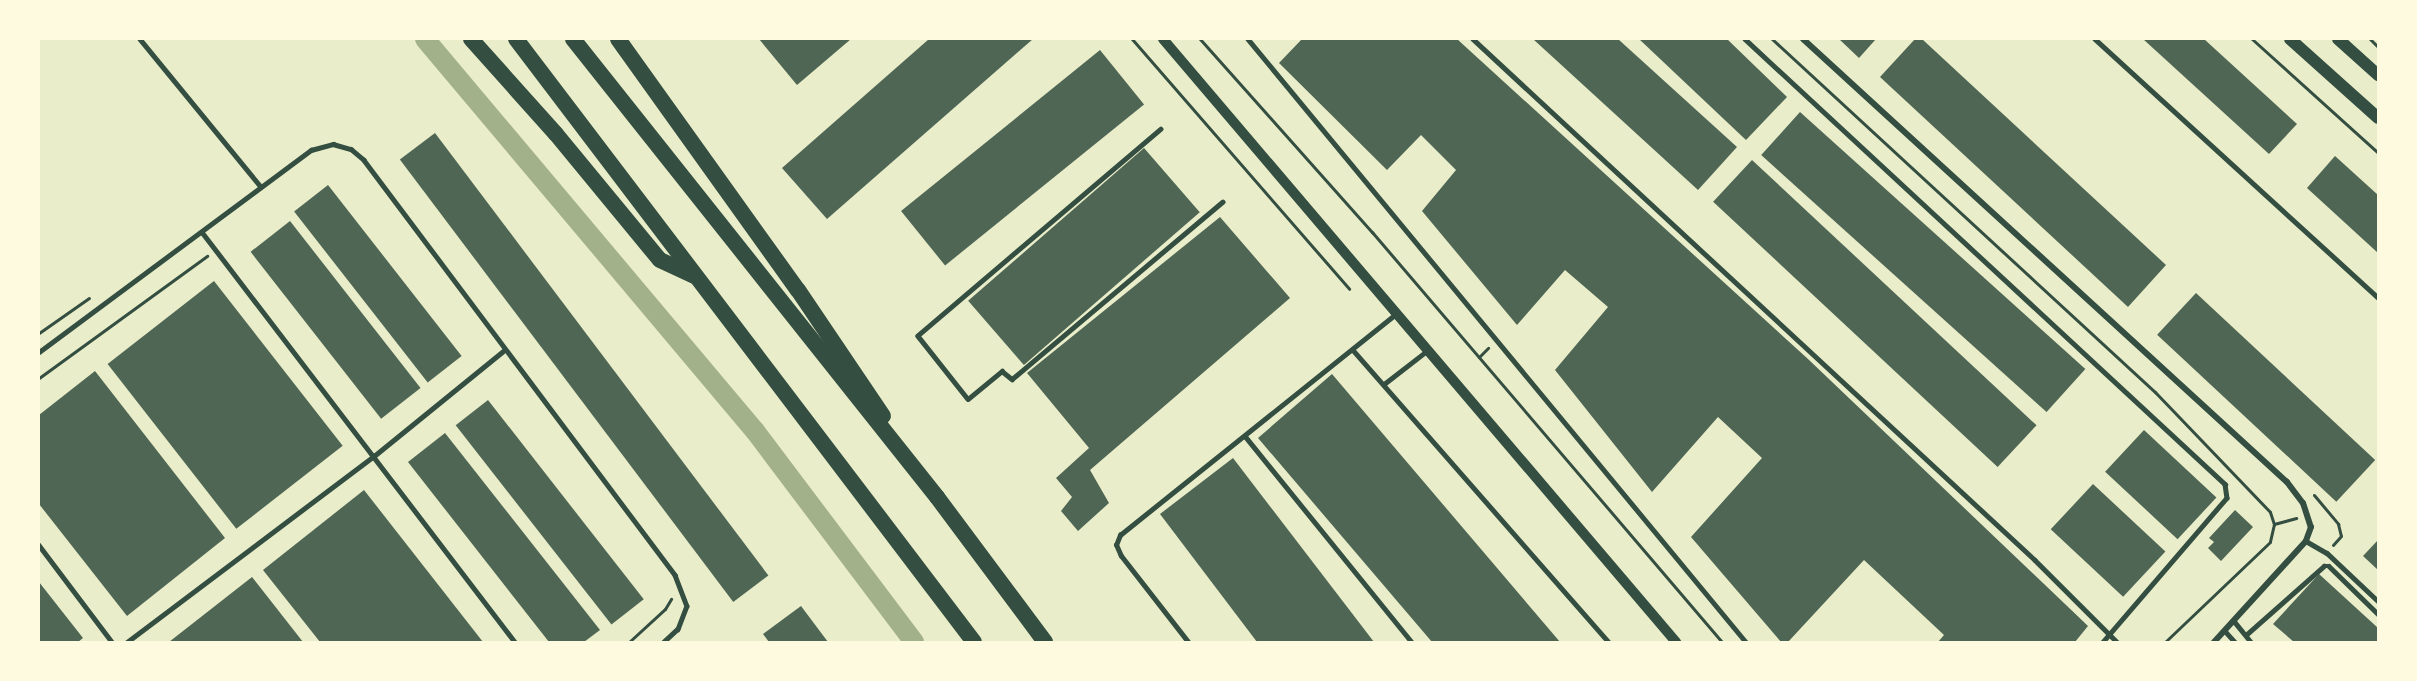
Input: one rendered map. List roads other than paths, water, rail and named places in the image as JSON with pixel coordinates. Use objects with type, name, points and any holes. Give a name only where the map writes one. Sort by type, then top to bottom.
[{"type":"highway","points":[[471,39],[556,134],[660,260],[698,278]]},
{"type":"highway","points":[[516,39],[974,642]]},
{"type":"highway","points":[[573,39],[937,497],[1045,642]]},
{"type":"highway","points":[[618,39],[798,290],[937,497]]},
{"type":"main road","points":[[2290,39],[2378,118]]},
{"type":"main road","points":[[2338,39],[2378,75]]},
{"type":"street","points":[[1163,39],[1676,642]]},
{"type":"street","points":[[1803,39],[2287,482],[2308,515],[2311,527],[2306,541],[2214,642]]},
{"type":"lane","points":[[140,39],[261,187]]},
{"type":"lane","points":[[1248,39],[1746,642]]},
{"type":"lane","points":[[1473,39],[2117,642]]},
{"type":"lane","points":[[1745,39],[2225,484],[2227,498],[2103,642]]},
{"type":"lane","points":[[2095,39],[2378,297]]},
{"type":"lane","points":[[1161,129],[918,336],[969,399],[1002,371],[1012,379],[1222,202]]},
{"type":"lane","points":[[39,352],[311,150],[324,144],[340,145],[364,160],[504,351],[675,575],[687,606],[678,630],[664,642]]},
{"type":"lane","points":[[202,232],[515,642]]},
{"type":"lane","points":[[1188,642],[1116,545],[1120,535],[1396,314]]},
{"type":"lane","points":[[1353,350],[1609,642]]},
{"type":"lane","points":[[1384,384],[1428,350]]},
{"type":"lane","points":[[127,642],[374,456],[504,351]]},
{"type":"lane","points":[[1245,436],[1412,642]]},
{"type":"lane","points":[[2306,541],[2327,553],[2378,601]]},
{"type":"lane","points":[[39,545],[112,642]]},
{"type":"lane","points":[[2246,635],[2324,566],[2329,566],[2378,614]]},
{"type":"lane","points":[[2234,621],[2252,642]]},
{"type":"lane","points":[[2225,631],[2235,642]]},
{"type":"waterway","points":[[425,39],[755,431],[914,642]]}]
